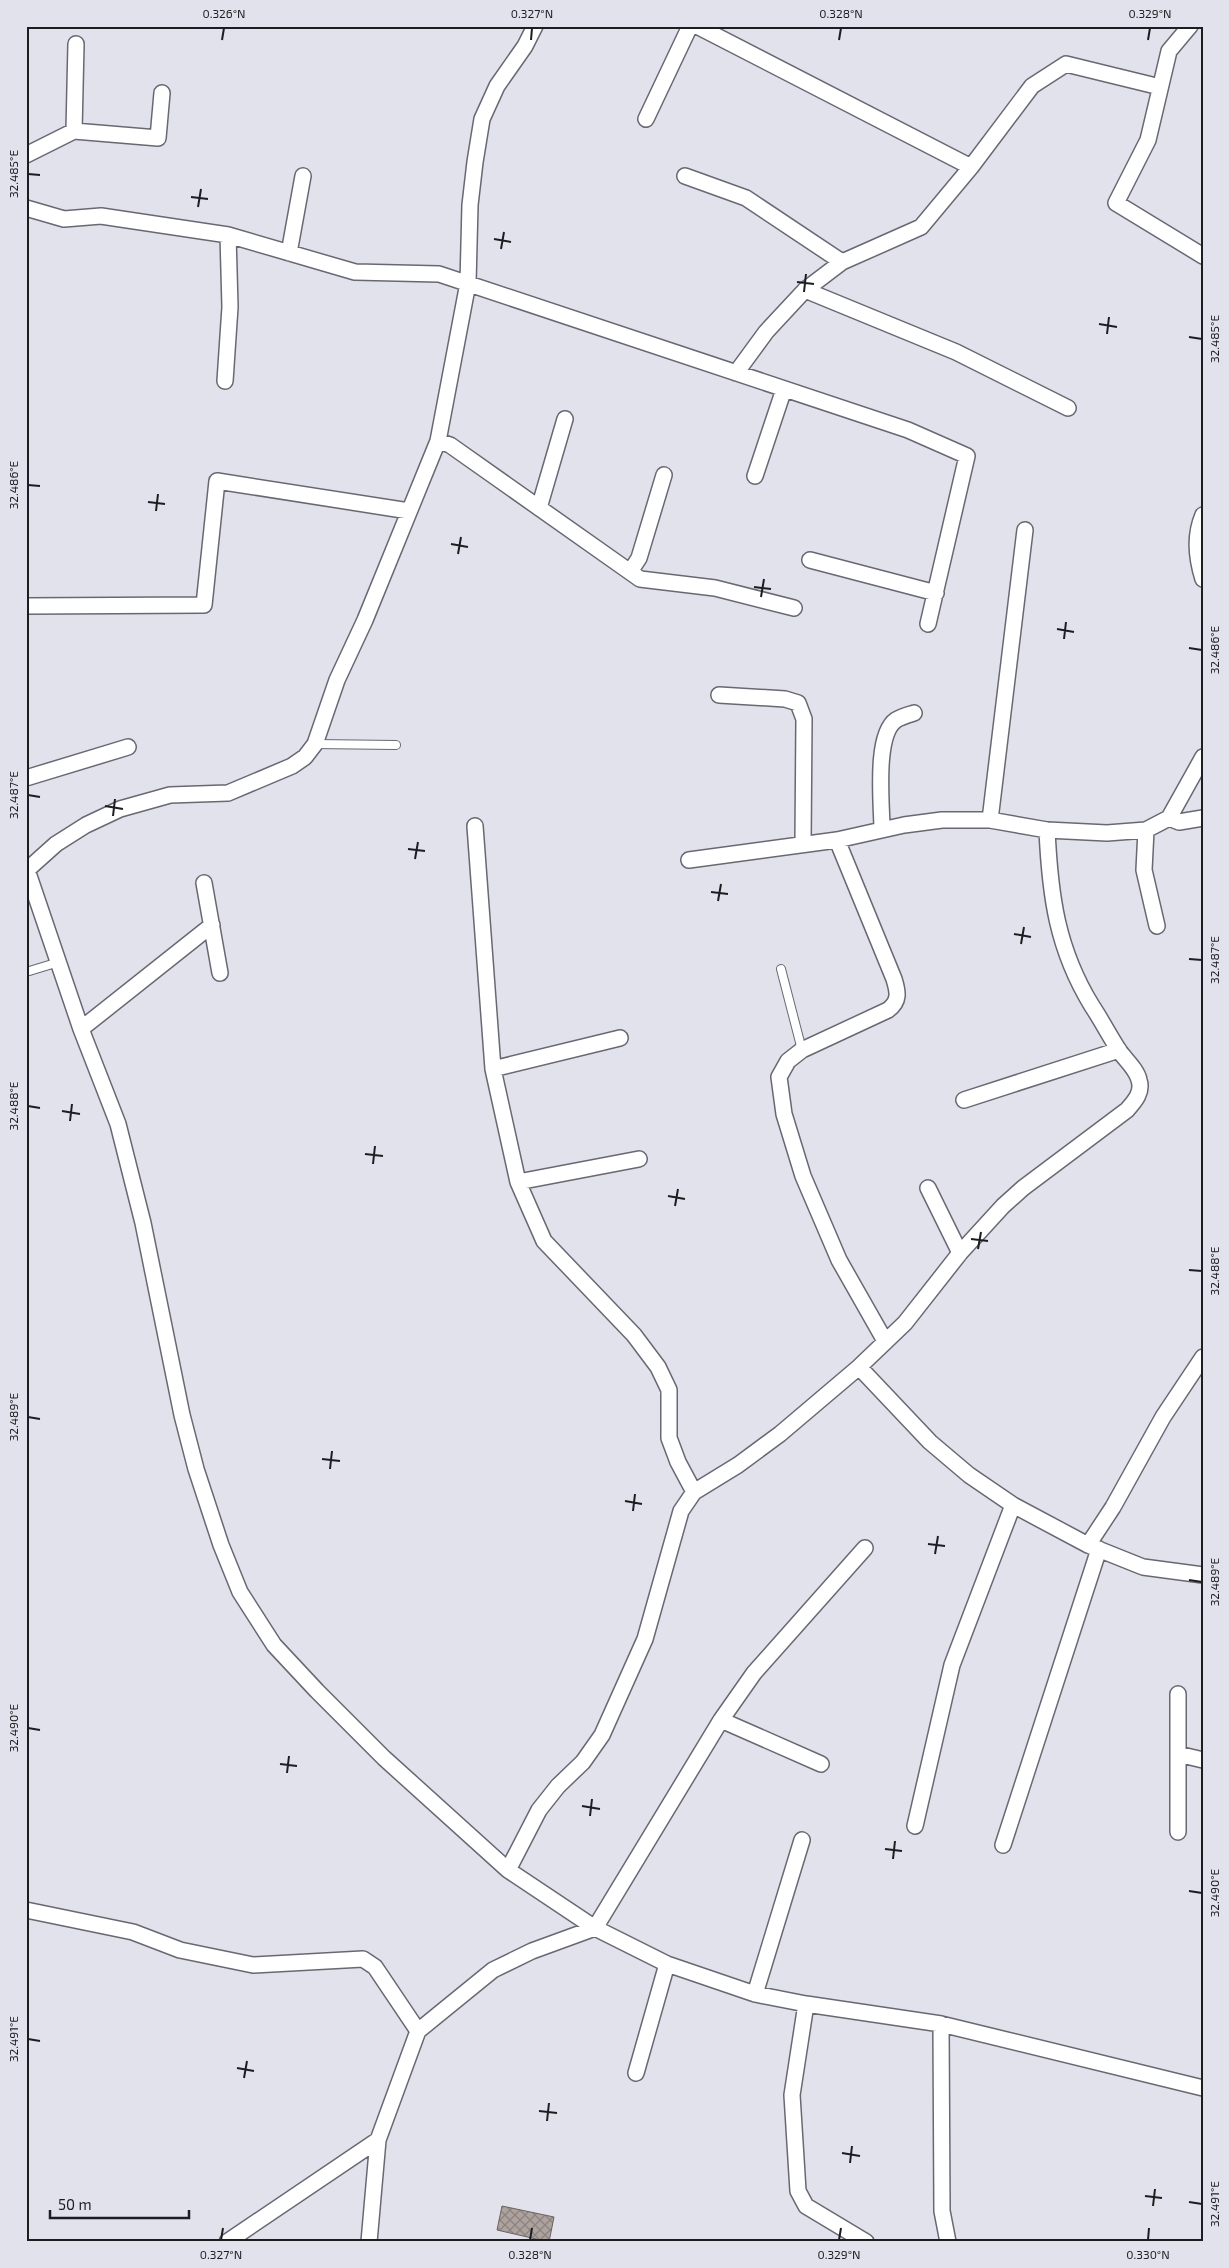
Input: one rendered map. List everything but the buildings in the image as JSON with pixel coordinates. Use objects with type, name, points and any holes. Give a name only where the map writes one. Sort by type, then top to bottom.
[{"type":"street","points":[[535,26],[525,46],[497,86],[482,119],[470,205],[468,283],[438,441],[365,620],[336,680],[315,744],[305,757],[292,766],[228,793],[170,795],[120,810],[86,826],[56,844],[27,869],[81,1029],[118,1124],[143,1223],[182,1415],[196,1469],[221,1545],[240,1592],[274,1645],[384,1758],[508,1870],[595,1928],[667,1964],[755,1994],[806,2004],[941,2024],[1203,2088]]},
{"type":"street","points":[[646,119],[690,26]]},
{"type":"street","points":[[697,26],[971,167]]},
{"type":"street","points":[[1190,26],[1169,51],[1148,140],[1116,203],[1203,256]]},
{"type":"street","points":[[74,130],[76,44]]},
{"type":"street","points":[[736,374],[766,332],[806,290],[842,262],[921,227],[971,167],[1032,86],[1066,64],[1160,87]]},
{"type":"street","points":[[26,155],[74,130],[158,138],[162,93]]},
{"type":"street","points":[[290,253],[303,176]]},
{"type":"street","points":[[685,176],[746,198],[842,262]]},
{"type":"street","points":[[26,208],[64,219],[101,216],[228,236],[355,272],[439,274],[908,430],[967,456],[928,624]]},
{"type":"street","points":[[224,381],[230,307],[228,236]]},
{"type":"street","points":[[806,290],[956,352],[1068,408]]},
{"type":"street","points":[[755,476],[784,389]]},
{"type":"street","points":[[539,508],[565,419]]},
{"type":"street","points":[[438,441],[450,445],[640,579],[715,588],[794,608]]},
{"type":"street","points":[[630,572],[639,558],[664,475]]},
{"type":"street","points":[[26,606],[204,605],[217,481],[409,511]]},
{"type":"street","points":[[1203,515],[1198,532],[1197,552],[1203,578]]},
{"type":"street","points":[[990,820],[1025,530]]},
{"type":"street","points":[[810,560],[936,593]]},
{"type":"street","points":[[719,695],[785,699],[798,703],[804,719],[803,844]]},
{"type":"street","points":[[882,830],[882,756],[885,735],[894,721],[914,713]]},
{"type":"street","points":[[26,778],[128,747]]},
{"type":"street","points":[[689,860],[837,840],[942,820],[990,820],[1047,830],[1107,833],[1146,830],[1169,818],[1203,757]]},
{"type":"street","points":[[1169,818],[1179,822],[1203,818]]},
{"type":"street","points":[[475,826],[493,1069],[518,1182],[544,1241],[634,1335],[658,1367],[669,1390],[669,1438],[678,1462],[694,1492]]},
{"type":"street","points":[[508,1870],[539,1810],[558,1786],[584,1762],[602,1735],[645,1639],[681,1511],[694,1492],[738,1465],[780,1434],[859,1367],[906,1323],[960,1253],[1003,1206],[1023,1188],[1127,1110],[1137,1098],[1141,1087],[1139,1077],[1119,1050],[1068,960],[1058,928],[1052,896],[1047,830]]},
{"type":"street","points":[[1146,830],[1144,870],[1157,926]]},
{"type":"street","points":[[837,840],[894,978],[898,994],[895,1004],[888,1010],[802,1050],[788,1061],[778,1077],[784,1114],[803,1176],[839,1260],[885,1341]]},
{"type":"street","points":[[204,883],[220,973]]},
{"type":"street","points":[[81,1029],[212,925]]},
{"type":"street","points":[[493,1069],[620,1038]]},
{"type":"street","points":[[964,1100],[1119,1050]]},
{"type":"street","points":[[518,1182],[640,1159]]},
{"type":"street","points":[[928,1188],[960,1253]]},
{"type":"street","points":[[1003,1845],[1093,1548],[1113,1507],[1163,1417],[1203,1357]]},
{"type":"street","points":[[859,1367],[930,1442],[969,1475],[1013,1504],[1093,1548],[1143,1567],[1203,1575]]},
{"type":"street","points":[[915,1826],[952,1665],[1013,1504]]},
{"type":"street","points":[[369,2242],[378,2140],[418,2031],[493,1970],[532,1951],[595,1928],[721,1720],[754,1673],[865,1548]]},
{"type":"street","points":[[1178,1694],[1178,1832]]},
{"type":"street","points":[[721,1720],[821,1764]]},
{"type":"street","points":[[1178,1754],[1203,1760]]},
{"type":"street","points":[[755,1994],[802,1840]]},
{"type":"street","points":[[26,1910],[133,1932],[180,1950],[253,1965],[363,1959],[375,1967],[418,2031]]},
{"type":"street","points":[[636,2074],[667,1964]]},
{"type":"street","points":[[806,2004],[792,2096],[798,2191],[806,2206],[866,2242]]},
{"type":"street","points":[[941,2024],[942,2211],[948,2242]]},
{"type":"street","points":[[227,2242],[378,2140]]},
{"type":"lane","points":[[315,744],[396,745]]},
{"type":"lane","points":[[26,972],[59,962]]},
{"type":"lane","points":[[781,968],[802,1050]]}]
